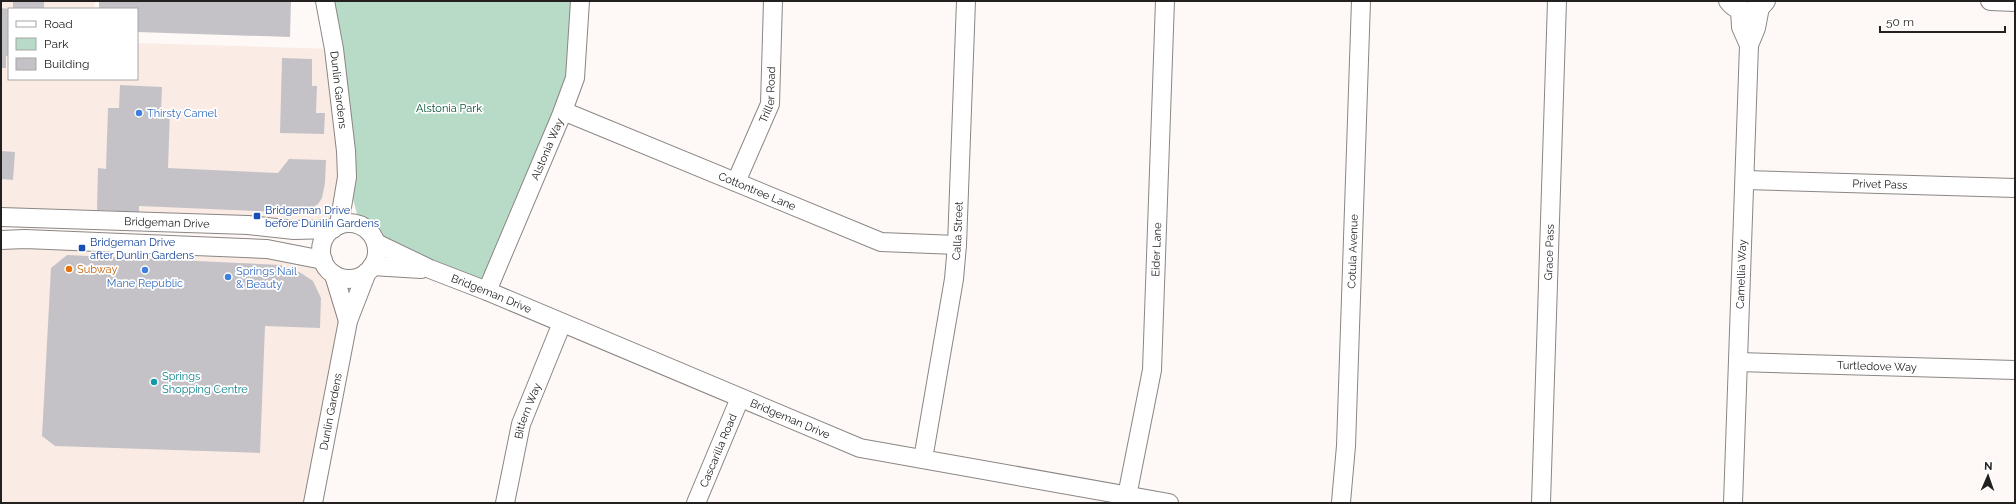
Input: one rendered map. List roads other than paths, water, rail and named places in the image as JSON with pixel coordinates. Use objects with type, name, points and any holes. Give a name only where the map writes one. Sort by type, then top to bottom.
[{"type":"street","name":"Dunlin Gardens","points":[[325,1],[334,49],[346,151],[347,177],[360,226]]},
{"type":"street","name":"Alstonia Way","points":[[487,291],[563,111],[575,78],[580,1]]},
{"type":"street","name":"Triller Road","points":[[736,182],[770,104],[774,1]]},
{"type":"street","name":"Calla Street","points":[[923,459],[954,279],[958,245],[966,1]]},
{"type":"street","name":"Eider Lane","points":[[1126,496],[1152,370],[1165,1]]},
{"type":"street","name":"Cotula Avenue","points":[[1339,503],[1346,446],[1361,1]]},
{"type":"street","name":"Grace Pass","points":[[1541,503],[1557,1]]},
{"type":"street","points":[[1990,1],[2015,2]]},
{"type":"street","points":[[1730,4],[1747,12],[1766,3]]},
{"type":"street","name":"Camellia Way","points":[[1733,503],[1749,45],[1766,3]]},
{"type":"street","name":"Camellia Way","points":[[1730,4],[1749,45]]},
{"type":"street","name":"Cottontree Lane","points":[[563,111],[881,242],[958,245]]},
{"type":"street","name":"Dunlin Gardens","points":[[336,227],[347,177]]},
{"type":"street","name":"Privet Pass","points":[[1745,180],[2015,188]]},
{"type":"street","name":"Bridgeman Drive","points":[[1,217],[248,226],[294,230],[336,227]]},
{"type":"street","points":[[1,221],[15,228],[25,239]]},
{"type":"street","points":[[352,224],[360,226],[372,235],[376,243],[377,252],[370,269],[352,279],[334,275],[327,269],[322,260],[322,243],[326,235],[336,227],[352,224]]},
{"type":"street","name":"Bridgeman Drive","points":[[1,240],[25,239],[267,248],[322,260]]},
{"type":"street","name":"Bridgeman Drive","points":[[376,243],[430,270],[487,291],[860,448],[1169,503]]},
{"type":"street","name":"Bridgeman Drive","points":[[370,269],[430,270]]},
{"type":"street","name":"Dunlin Gardens","points":[[313,503],[348,321],[370,269]]},
{"type":"street","name":"Dunlin Gardens","points":[[334,275],[348,321]]},
{"type":"street","name":"Bittern Way","points":[[505,503],[521,424],[562,323]]},
{"type":"street","name":"Turtledove Way","points":[[1738,362],[2015,370]]},
{"type":"street","name":"Cascarilla Road","points":[[696,503],[740,398]]},
{"type":"place","name":"Thirsty Camel","points":[[139,113]]},
{"type":"place","name":"Bridgeman Drive before Dunlin Gardens","points":[[257,216]]},
{"type":"place","name":"Bridgeman Drive after Dunlin Gardens","points":[[82,248]]},
{"type":"place","name":"Subway","points":[[69,269]]},
{"type":"place","name":"Mane Republic","points":[[145,270]]},
{"type":"place","name":"Springs Nail & Beauty","points":[[228,277]]},
{"type":"place","name":"Springs Shopping Centre","points":[[154,382]]},
{"type":"park label","name":"Alstonia Park","points":[[449,108]]}]
